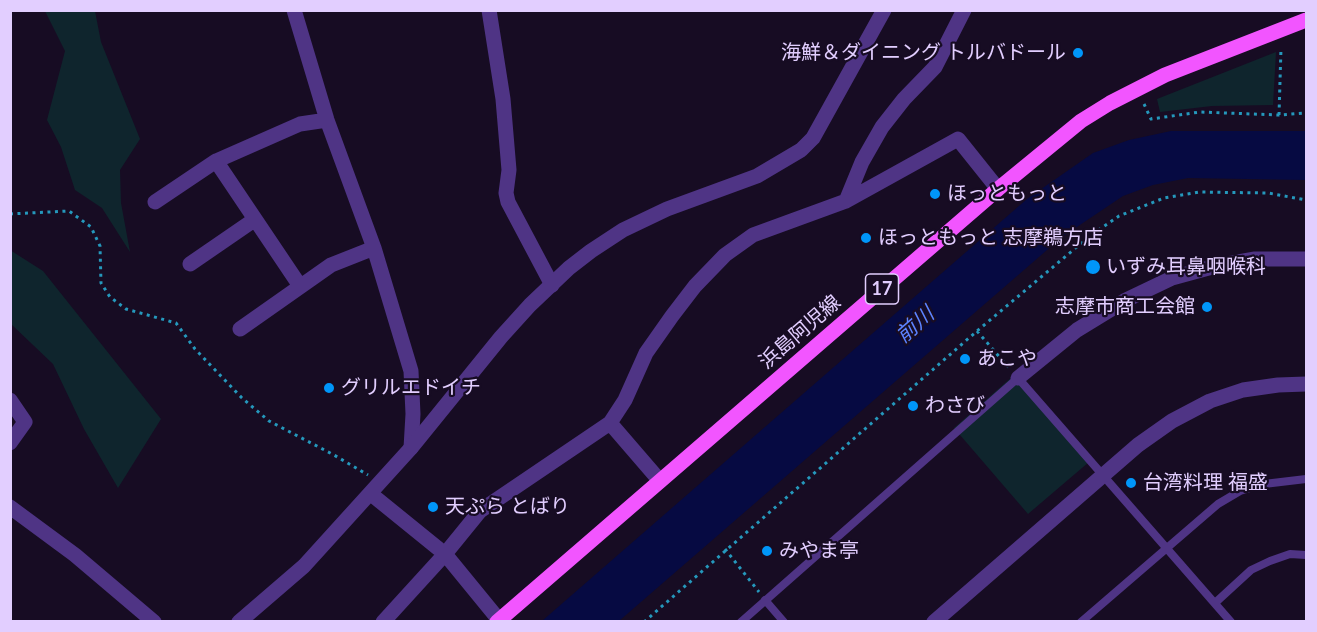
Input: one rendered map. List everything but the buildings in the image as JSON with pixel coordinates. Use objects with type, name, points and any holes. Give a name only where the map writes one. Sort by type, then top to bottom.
[{"type":"main road","name":"浜島阿児線","points":[[498,621],[998,189],[1081,121],[1127,93],[1199,61],[1306,20]]},
{"type":"street","points":[[294,10],[327,120],[374,248],[411,371],[413,414],[411,448]]},
{"type":"street","points":[[489,10],[503,99],[509,170],[506,193],[508,202],[552,285]]},
{"type":"street","points":[[239,621],[304,566],[411,448],[501,337],[530,305],[591,251],[623,230],[667,209],[757,176],[801,150],[813,138],[884,10]]},
{"type":"street","points":[[846,201],[862,162],[882,127],[904,99],[935,67],[964,10]]},
{"type":"street","points":[[155,202],[216,161],[300,124],[327,120]]},
{"type":"street","points":[[383,621],[445,555],[480,511],[610,423],[625,400],[646,353],[665,325],[695,286],[725,255],[753,235],[846,201],[958,139],[998,189]]},
{"type":"street","points":[[216,161],[300,286]]},
{"type":"street","points":[[190,264],[254,220]]},
{"type":"street","points":[[240,329],[331,265],[374,248]]},
{"type":"street","points":[[1018,378],[1077,330],[1126,300],[1172,278],[1216,266],[1255,259],[1306,259]]},
{"type":"street","points":[[934,621],[1138,445],[1172,421],[1210,401],[1243,390],[1306,384]]},
{"type":"street","points":[[10,400],[25,422],[10,443]]},
{"type":"street","points":[[610,423],[660,482]]},
{"type":"street","points":[[375,488],[445,555],[498,621]]},
{"type":"street","points":[[10,507],[75,555],[154,621]]},
{"type":"lane","points":[[741,621],[1018,378],[1231,621]]},
{"type":"lane","points":[[1081,621],[1218,504],[1240,491],[1264,484],[1306,479]]},
{"type":"lane","points":[[1215,603],[1251,570],[1290,554],[1306,555]]},
{"type":"lane","points":[[765,600],[784,621]]},
{"type":"path","points":[[1279,115],[1281,48]]},
{"type":"path","points":[[1144,104],[1151,119],[1200,112],[1279,115],[1306,113]]},
{"type":"path","points":[[644,621],[977,331],[1091,235],[1119,216],[1164,198],[1199,192],[1268,193],[1306,200]]},
{"type":"path","points":[[10,214],[69,211],[91,227],[100,246],[101,283],[110,297],[126,309],[176,323],[195,349],[242,398],[269,421],[334,455],[375,488]]},
{"type":"path","points":[[977,331],[1018,378]]},
{"type":"path","points":[[725,549],[765,600]]},
{"type":"shaded area","points":[[45,11],[95,11],[101,42],[140,139],[120,170],[121,203],[130,252],[102,208],[75,190],[61,147],[47,120],[65,51]]},
{"type":"shaded area","points":[[1276,52],[1273,105],[1212,106],[1160,112],[1157,99]]},
{"type":"shaded area","points":[[10,250],[43,271],[161,419],[118,488],[84,429],[53,364],[11,324]]},
{"type":"shaded area","points":[[1013,376],[1089,462],[1028,514],[954,428]]},
{"type":"water","name":"前川","points":[[1171,131],[1306,131],[1306,180],[1188,178],[1153,185],[1123,196],[1062,237],[619,621],[542,621],[1027,199],[1093,153],[1129,140]]},
{"type":"place","name":"海鮮＆ダイニング トルバドール","points":[[1078,53]]},
{"type":"place","name":"ほっともっと","points":[[935,194]]},
{"type":"place","name":"ほっともっと 志摩鵜方店","points":[[866,238]]},
{"type":"place","name":"いずみ耳鼻咽喉科","points":[[1093,267]]},
{"type":"place","name":"志摩市商工会館","points":[[1207,307]]},
{"type":"place","name":"あこや","points":[[965,359]]},
{"type":"place","name":"グリルエドイチ","points":[[329,388]]},
{"type":"place","name":"わさび","points":[[913,406]]},
{"type":"place","name":"台湾料理 福盛","points":[[1131,483]]},
{"type":"place","name":"天ぷら とばり","points":[[433,507]]},
{"type":"place","name":"みやま亭","points":[[767,551]]}]
